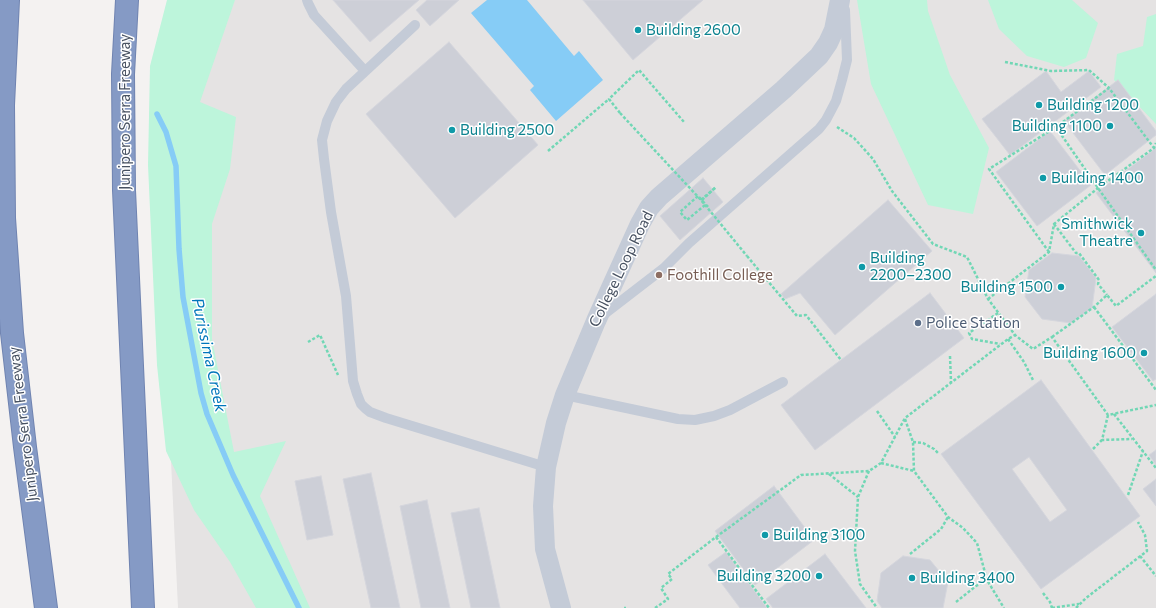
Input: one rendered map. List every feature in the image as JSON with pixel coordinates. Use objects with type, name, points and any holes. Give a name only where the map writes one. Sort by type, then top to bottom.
[{"type":"highway","name":"Junipero Serra Freeway","points":[[8,0],[3,105],[4,218],[12,333],[46,608]]},
{"type":"highway","name":"Junipero Serra Freeway","points":[[127,0],[123,74],[124,190],[143,608]]},
{"type":"street","name":"College Loop Road","points":[[561,608],[545,549],[543,506],[546,467],[556,423],[565,395],[596,320],[640,224],[659,197],[783,90],[819,56],[828,43],[834,30],[840,0]]},
{"type":"lane","points":[[307,0],[314,14],[365,71]]},
{"type":"lane","points":[[596,320],[664,268],[728,208],[819,129],[826,120],[836,101],[846,60],[845,0]]},
{"type":"lane","points":[[415,25],[346,88],[336,102],[327,121],[322,140],[331,212],[346,296],[353,381],[361,404],[370,412],[546,467]]},
{"type":"lane","points":[[565,395],[678,419],[695,420],[714,416],[730,410],[783,382]]},
{"type":"path","points":[[1005,62],[1051,72],[1089,70],[1110,88],[1154,148]]},
{"type":"path","points":[[548,151],[609,99],[639,70],[684,122]]},
{"type":"path","points":[[1049,252],[989,169],[1056,126],[1110,88]]},
{"type":"path","points":[[609,99],[620,113],[701,200],[797,316],[806,314],[841,360]]},
{"type":"path","points":[[833,125],[854,138],[873,159],[892,191],[933,244],[967,257],[988,299],[998,313],[1015,335],[1033,349],[1094,307],[1107,295]]},
{"type":"path","points":[[1056,126],[1156,270]]},
{"type":"path","points":[[988,299],[1049,252],[1054,224],[1098,188],[1154,148],[1156,143]]},
{"type":"path","points":[[701,200],[716,187]]},
{"type":"path","points":[[694,200],[680,212],[687,220],[705,205]]},
{"type":"path","points":[[1054,224],[1076,253],[1080,253],[1099,280],[1098,284],[1116,306],[1156,276]]},
{"type":"path","points":[[1094,307],[1156,390]]},
{"type":"path","points":[[998,313],[969,334],[972,339],[1001,344]]},
{"type":"path","points":[[308,342],[320,335],[338,376]]},
{"type":"path","points":[[655,608],[668,599],[660,588],[672,579],[668,574],[716,536],[802,475],[869,471],[881,463],[905,418],[1001,344],[1015,335]]},
{"type":"path","points":[[1052,337],[1108,416],[1102,440],[1093,449]]},
{"type":"path","points":[[1008,339],[1024,362],[1033,380]]},
{"type":"path","points":[[950,356],[951,382]]},
{"type":"path","points":[[1108,416],[1156,405]]},
{"type":"path","points":[[877,412],[895,437]]},
{"type":"path","points":[[1114,414],[1156,468]]},
{"type":"path","points":[[905,418],[913,442],[914,471],[948,517],[963,528],[977,543],[986,580],[1004,608]]},
{"type":"path","points":[[1102,440],[1133,439]]},
{"type":"path","points":[[913,442],[923,443],[938,453]]},
{"type":"path","points":[[1128,495],[1143,450]]},
{"type":"path","points":[[881,463],[914,471]]},
{"type":"path","points":[[869,471],[858,498],[855,551],[860,584],[877,608]]},
{"type":"path","points":[[829,473],[858,498]]},
{"type":"path","points":[[910,554],[941,529],[948,517]]},
{"type":"path","points":[[1076,608],[1080,603],[1147,551],[1145,535],[1138,522]]},
{"type":"path","points":[[716,536],[769,608]]},
{"type":"path","points":[[1140,556],[1156,576]]},
{"type":"path","points":[[956,602],[986,580]]},
{"type":"path","points":[[1043,593],[1050,602],[1052,608],[1080,603]]},
{"type":"shaded area","name":"Foothill College","points":[[168,0],[1156,0],[1156,608],[178,608],[153,82]]},
{"type":"green space","points":[[167,0],[235,0],[200,102],[236,117],[230,169],[212,224],[212,339],[234,452],[286,441],[260,496],[310,608],[256,608],[230,562],[194,510],[166,451],[157,365],[148,165],[150,66]]},
{"type":"green space","points":[[857,0],[927,0],[928,11],[950,75],[989,148],[973,214],[928,205],[871,84]]},
{"type":"green space","points":[[988,0],[1072,0],[1098,23],[1086,58],[1064,67],[1027,56],[999,29]]},
{"type":"green space","points":[[1156,14],[1156,124],[1114,80],[1117,54],[1143,46],[1147,17]]},
{"type":"water","points":[[487,0],[527,0],[574,56],[579,51],[603,80],[556,121],[530,90],[534,86],[471,13]]},
{"type":"building","points":[[333,0],[419,0],[370,42]]},
{"type":"building","points":[[427,0],[459,0],[430,26],[416,10]]},
{"type":"building","name":"Building 2600","points":[[583,0],[703,0],[633,60]]},
{"type":"building","name":"Building 2500","points":[[449,42],[538,145],[455,218],[366,114]]},
{"type":"building","name":"Building 1200","points":[[1046,71],[1061,92],[1089,71],[1101,87],[1010,155],[982,119]]},
{"type":"building","name":"Building 1100","points":[[1118,80],[1156,131],[1156,135],[1105,175],[1064,121]]},
{"type":"building","name":"Building 1400","points":[[1050,131],[1091,185],[1037,226],[996,172]]},
{"type":"building","name":"Smithwick Theatre","points":[[1156,148],[1156,273],[1096,193]]},
{"type":"building","points":[[703,178],[723,202],[680,240],[660,216]]},
{"type":"building","name":"Building 2200–2300","points":[[888,200],[932,251],[835,335],[800,293],[785,299],[781,294]]},
{"type":"building","name":"Building 1500","points":[[1052,253],[1079,256],[1096,278],[1092,308],[1071,323],[1042,319],[1025,297],[1029,270]]},
{"type":"building","points":[[930,293],[964,338],[815,450],[781,405]]},
{"type":"building","name":"Building 1600","points":[[1156,294],[1156,379],[1153,381],[1112,327]]},
{"type":"building","points":[[1041,380],[1140,516],[1041,589],[941,454]],"holes":[[[1029,457],[1067,510],[1050,522],[1012,469]]]},
{"type":"building","points":[[1156,450],[1156,465],[1149,455]]},
{"type":"building","points":[[371,473],[400,608],[371,608],[343,479]]},
{"type":"building","points":[[321,476],[333,535],[307,540],[295,481]]},
{"type":"building","points":[[1156,479],[1156,506],[1143,489]]},
{"type":"building","name":"Building 3100","points":[[774,486],[814,540],[755,585],[715,531]]},
{"type":"building","points":[[427,500],[450,608],[421,608],[400,506]]},
{"type":"building","points":[[479,508],[500,608],[471,608],[451,513]]},
{"type":"building","points":[[726,552],[767,608],[740,608],[708,565]]},
{"type":"building","name":"Building 3200","points":[[825,554],[866,608],[773,608],[766,599]]},
{"type":"building","name":"Building 3400","points":[[903,556],[930,560],[948,582],[943,608],[882,608],[877,601],[881,573]]},
{"type":"waterway","name":"Purissima Creek","points":[[157,114],[166,132],[176,166],[179,249],[183,297],[201,393],[207,414],[233,475],[299,608]]},
{"type":"place","name":"Building 2600","points":[[638,30]]},
{"type":"place","name":"Building 1200","points":[[1039,105]]},
{"type":"place","name":"Building 1100","points":[[1110,126]]},
{"type":"place","name":"Building 2500","points":[[452,130]]},
{"type":"place","name":"Building 1400","points":[[1043,178]]},
{"type":"place","name":"Smithwick Theatre","points":[[1141,233]]},
{"type":"place","name":"Building 2200–2300","points":[[862,267]]},
{"type":"place","name":"Foothill College","points":[[659,275]]},
{"type":"place","name":"Building 1500","points":[[1061,287]]},
{"type":"place","name":"Police Station","points":[[918,323]]},
{"type":"place","name":"Building 1600","points":[[1144,353]]},
{"type":"place","name":"Building 3100","points":[[765,535]]},
{"type":"place","name":"Building 3200","points":[[819,576]]},
{"type":"place","name":"Building 3400","points":[[912,578]]}]
